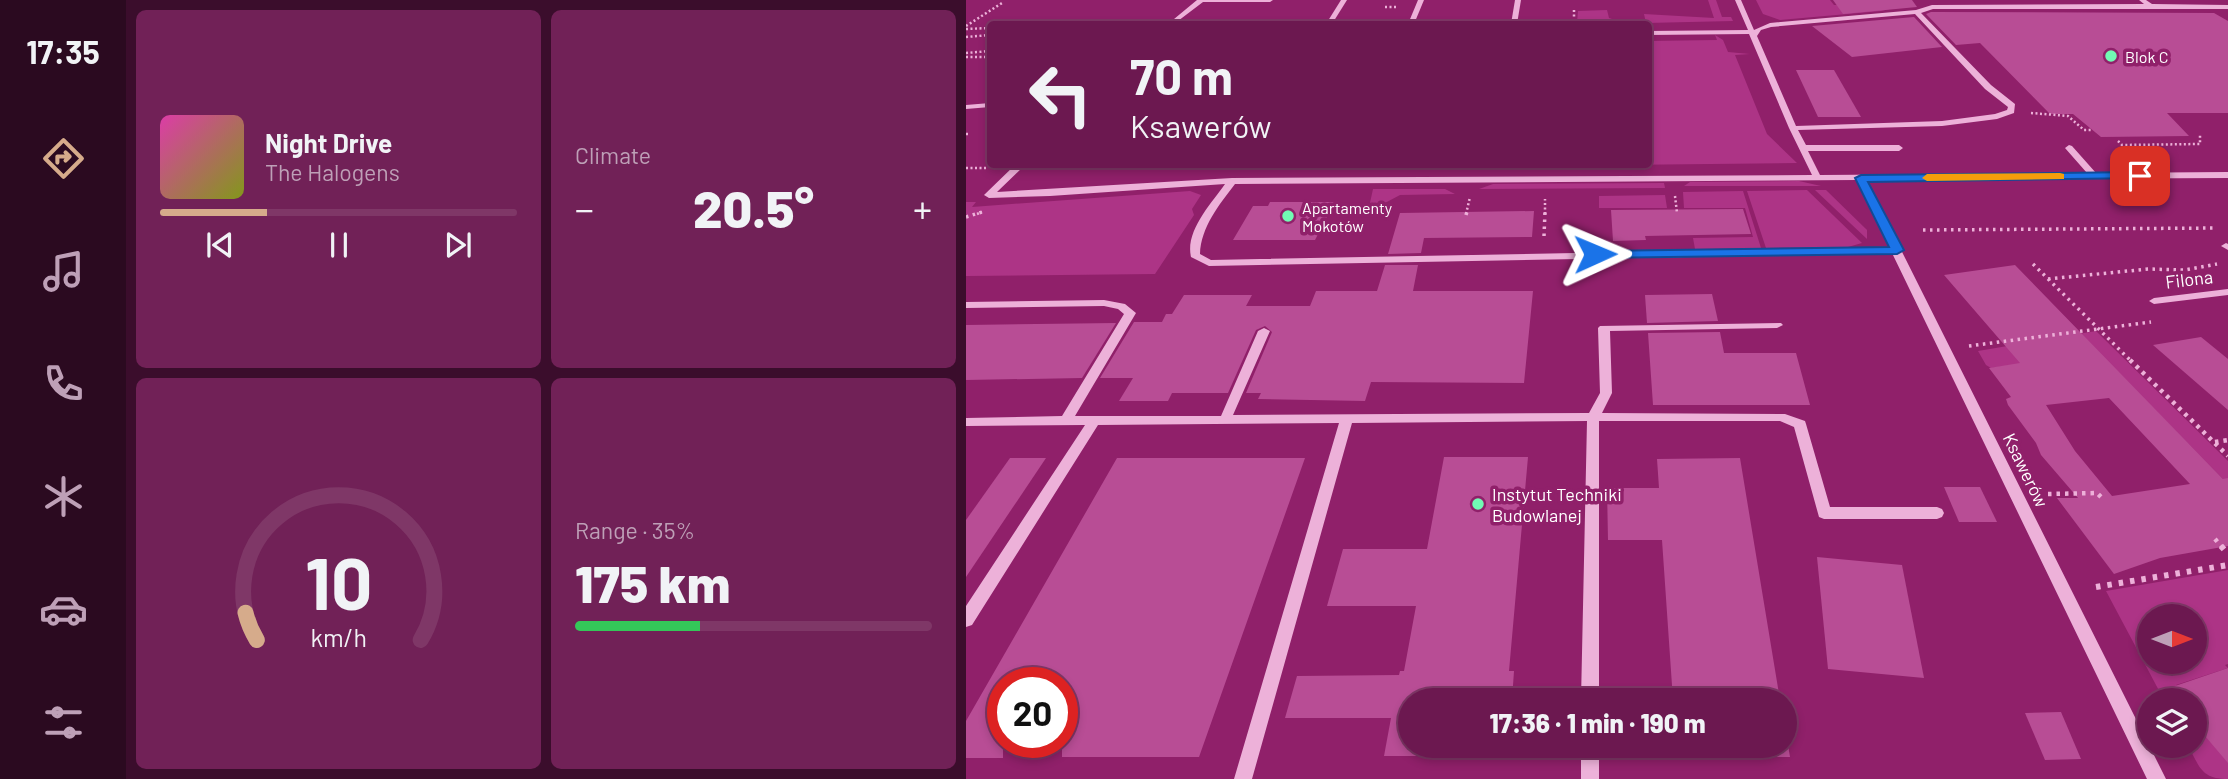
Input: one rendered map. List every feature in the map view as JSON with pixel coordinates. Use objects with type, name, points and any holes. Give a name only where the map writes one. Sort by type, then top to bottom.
[{"type":"street","points":[[1175,21],[1203,0],[1270,0]]},
{"type":"street","points":[[1331,21],[1344,0]]},
{"type":"street","points":[[1412,21],[1421,0]]},
{"type":"street","points":[[1514,21],[1518,0]]},
{"type":"street","points":[[1738,0],[1817,177]]},
{"type":"street","points":[[2142,0],[2151,6]]},
{"type":"street","points":[[1652,33],[1752,34],[1770,25],[1819,18],[1917,12],[1920,8],[1948,6],[2228,8]]},
{"type":"street","points":[[1793,128],[1895,126],[1991,118],[2011,111],[2012,106],[2006,99],[1988,87],[1917,12]]},
{"type":"street","points":[[966,107],[987,105]]},
{"type":"street","points":[[1802,148],[1899,148]]},
{"type":"street","points":[[2069,148],[2094,176]]},
{"type":"street","points":[[1018,168],[989,195],[1052,195],[1150,184],[1232,181],[2228,175]]},
{"type":"street","name":"Ksawerów","points":[[1861,178],[2157,779]]},
{"type":"street","points":[[1232,181],[1212,208],[1194,243],[1195,255],[1209,263],[1897,250]]},
{"type":"street","name":"Filona","points":[[2154,302],[2228,292]]},
{"type":"street","points":[[966,305],[1104,303],[1121,306],[1130,313],[1066,420]]},
{"type":"street","points":[[1590,688],[1593,417],[1606,393],[1604,328],[1777,325]]},
{"type":"street","points":[[1224,420],[1264,331]]},
{"type":"street","points":[[966,422],[1781,417],[1800,425],[1824,513],[1937,513]]},
{"type":"street","points":[[1243,779],[1347,419]]},
{"type":"street","points":[[966,620],[1094,421]]},
{"type":"street","points":[[1590,758],[1590,779]]},
{"type":"path","points":[[966,28],[1002,3]]},
{"type":"path","points":[[1385,7],[1397,7]]},
{"type":"path","points":[[1574,10],[1574,21]]},
{"type":"path","points":[[966,28],[987,29]]},
{"type":"path","points":[[966,37],[987,34]]},
{"type":"path","points":[[966,53],[987,50]]},
{"type":"path","points":[[966,53],[987,56]]},
{"type":"path","points":[[2023,109],[2041,115],[2068,116],[2084,130],[2091,130]]},
{"type":"path","points":[[2118,141],[2122,145],[2200,144],[2200,135]]},
{"type":"path","points":[[2176,141],[2180,144]]},
{"type":"path","points":[[1544,255],[1546,191]]},
{"type":"path","points":[[966,217],[972,217]]},
{"type":"path","points":[[1923,230],[2228,228]]},
{"type":"path","points":[[2048,279],[2148,269],[2185,270],[2228,263]]},
{"type":"path","points":[[2032,264],[2228,456]]},
{"type":"path","points":[[1968,346],[2160,320]]},
{"type":"path","points":[[2214,442],[2228,440]]},
{"type":"path","points":[[2048,494],[2097,493],[2101,497]]},
{"type":"path","points":[[2215,539],[2228,554]]},
{"type":"path","points":[[2096,587],[2228,565]]},
{"type":"shaded area","points":[[1708,0],[1716,0],[1722,17],[1731,17],[1733,21],[1652,23],[1646,21],[1644,14],[1714,18]]},
{"type":"shaded area","points":[[1756,0],[1830,0],[1834,5],[1907,5],[1881,11],[1780,20],[1763,14]]},
{"type":"shaded area","points":[[1607,10],[1609,18],[1618,21],[1577,21],[1578,11]]},
{"type":"shaded area","points":[[1715,35],[1723,40],[1728,52],[1750,54],[1735,55],[1767,134],[1797,163],[1652,165],[1652,41],[1717,40]]},
{"type":"shaded area","points":[[1799,181],[1821,186],[1684,186],[1690,182]]},
{"type":"shaded area","points":[[1664,183],[1665,188],[1479,189],[1493,184]]},
{"type":"shaded area","points":[[1373,189],[1445,189],[1455,194],[1400,195],[1368,212]]},
{"type":"shaded area","points":[[1807,190],[1862,243],[1848,247],[1766,248],[1747,191]]},
{"type":"shaded area","points":[[1815,190],[1826,190],[1867,230],[1867,239]]},
{"type":"shaded area","points":[[1190,191],[1201,195],[1192,209],[1194,215],[1155,274],[966,276],[966,202],[976,202],[972,207]]},
{"type":"shaded area","points":[[1743,191],[1761,248],[1695,249],[1693,238],[1753,237],[1745,208],[1684,208],[1683,192]]},
{"type":"shaded area","points":[[1665,195],[1667,208],[1599,208],[1599,196]]},
{"type":"shaded area","points":[[2096,331],[2228,461],[2228,484],[2099,353],[1991,368],[1986,365],[1978,351]]},
{"type":"shaded area","points":[[2228,570],[2228,664],[2225,665],[2228,668],[2176,685],[2178,688],[2158,688],[2150,674],[2207,674],[2207,604],[2137,604],[2137,649],[2106,591]]},
{"type":"shaded area","points":[[2207,737],[2228,761],[2228,779],[2212,777],[2199,766],[2195,758],[2207,758]]},
{"type":"building","points":[[1833,0],[1912,0],[1917,7],[1843,14]]},
{"type":"building","name":"Blok C","points":[[2214,13],[2228,21],[2228,113],[2167,113],[2189,136],[2101,137],[2073,114],[2050,114],[1980,43],[1956,45],[1926,14]]},
{"type":"building","points":[[1914,17],[1942,47],[1852,57],[1812,26]]},
{"type":"building","points":[[1796,70],[1834,70],[1861,117],[1818,117]]},
{"type":"building","name":"Apartamenty Mokotów","points":[[1270,202],[1335,202],[1315,240],[1233,240],[1253,206],[1268,206]]},
{"type":"building","points":[[1743,209],[1751,234],[1645,236],[1646,240],[1613,241],[1611,210]]},
{"type":"building","points":[[1534,211],[1532,237],[1424,238],[1421,253],[1388,254],[1400,213]]},
{"type":"building","points":[[1385,265],[1418,265],[1413,291],[1533,291],[1524,383],[1371,382],[1365,401],[1258,399],[1261,393],[1246,393],[1272,332],[1265,326],[1256,330],[1228,393],[1172,393],[1168,401],[1119,401],[1133,378],[1100,378],[1134,322],[1162,322],[1166,314],[1172,314],[1184,295],[1252,295],[1246,306],[1310,306],[1316,291],[1377,291]]},
{"type":"building","points":[[2015,265],[2223,479],[2228,478],[2228,546],[2160,558],[2114,574],[2057,498],[2078,498],[2041,455],[2036,443],[2008,405],[2006,399],[2011,397],[1989,368],[2020,363],[1944,275]],"holes":[[[2109,398],[2190,484],[2112,496],[2075,451],[2046,405]]]},
{"type":"building","points":[[1712,294],[1718,321],[1647,323],[1645,295]]},
{"type":"building","points":[[1116,323],[1082,378],[966,380],[966,325]]},
{"type":"building","points":[[1720,332],[1724,353],[1796,353],[1810,405],[1653,405],[1648,333]]},
{"type":"building","points":[[2201,337],[2228,359],[2228,410],[2153,345]]},
{"type":"building","points":[[1444,457],[1528,457],[1509,671],[1514,671],[1513,688],[1398,688],[1398,756],[1384,756],[1391,718],[1285,718],[1297,676],[1399,675],[1400,671],[1404,671],[1416,606],[1327,606],[1343,549],[1427,549]]},
{"type":"building","points":[[1010,458],[1046,458],[966,577],[966,520]]},
{"type":"building","points":[[1117,458],[1305,458],[1199,757],[1078,757],[1078,667],[997,667]]},
{"type":"building","points":[[1740,458],[1778,688],[1672,688],[1662,540],[1608,540],[1607,488],[1659,488],[1657,459]]},
{"type":"building","points":[[1944,487],[1980,487],[1997,522],[1959,522]]},
{"type":"building","points":[[1817,557],[1902,565],[1924,678],[1828,669]]},
{"type":"building","points":[[2228,668],[2228,763],[2207,738],[2207,688],[2175,686]]},
{"type":"building","points":[[987,684],[987,758],[966,758],[966,721]]},
{"type":"building","points":[[2061,712],[2081,759],[2045,760],[2025,713]]},
{"type":"slow traffic","points":[[1927,178],[2060,176]]},
{"type":"place","name":"Blok C","points":[[2111,56]]},
{"type":"place","name":"Apartamenty Mokotów","points":[[1288,216]]},
{"type":"place","name":"Instytut Techniki Budowlanej","points":[[1478,504]]},
{"type":"route","points":[[1595,254],[1897,250],[1861,178],[2140,176]]}]
